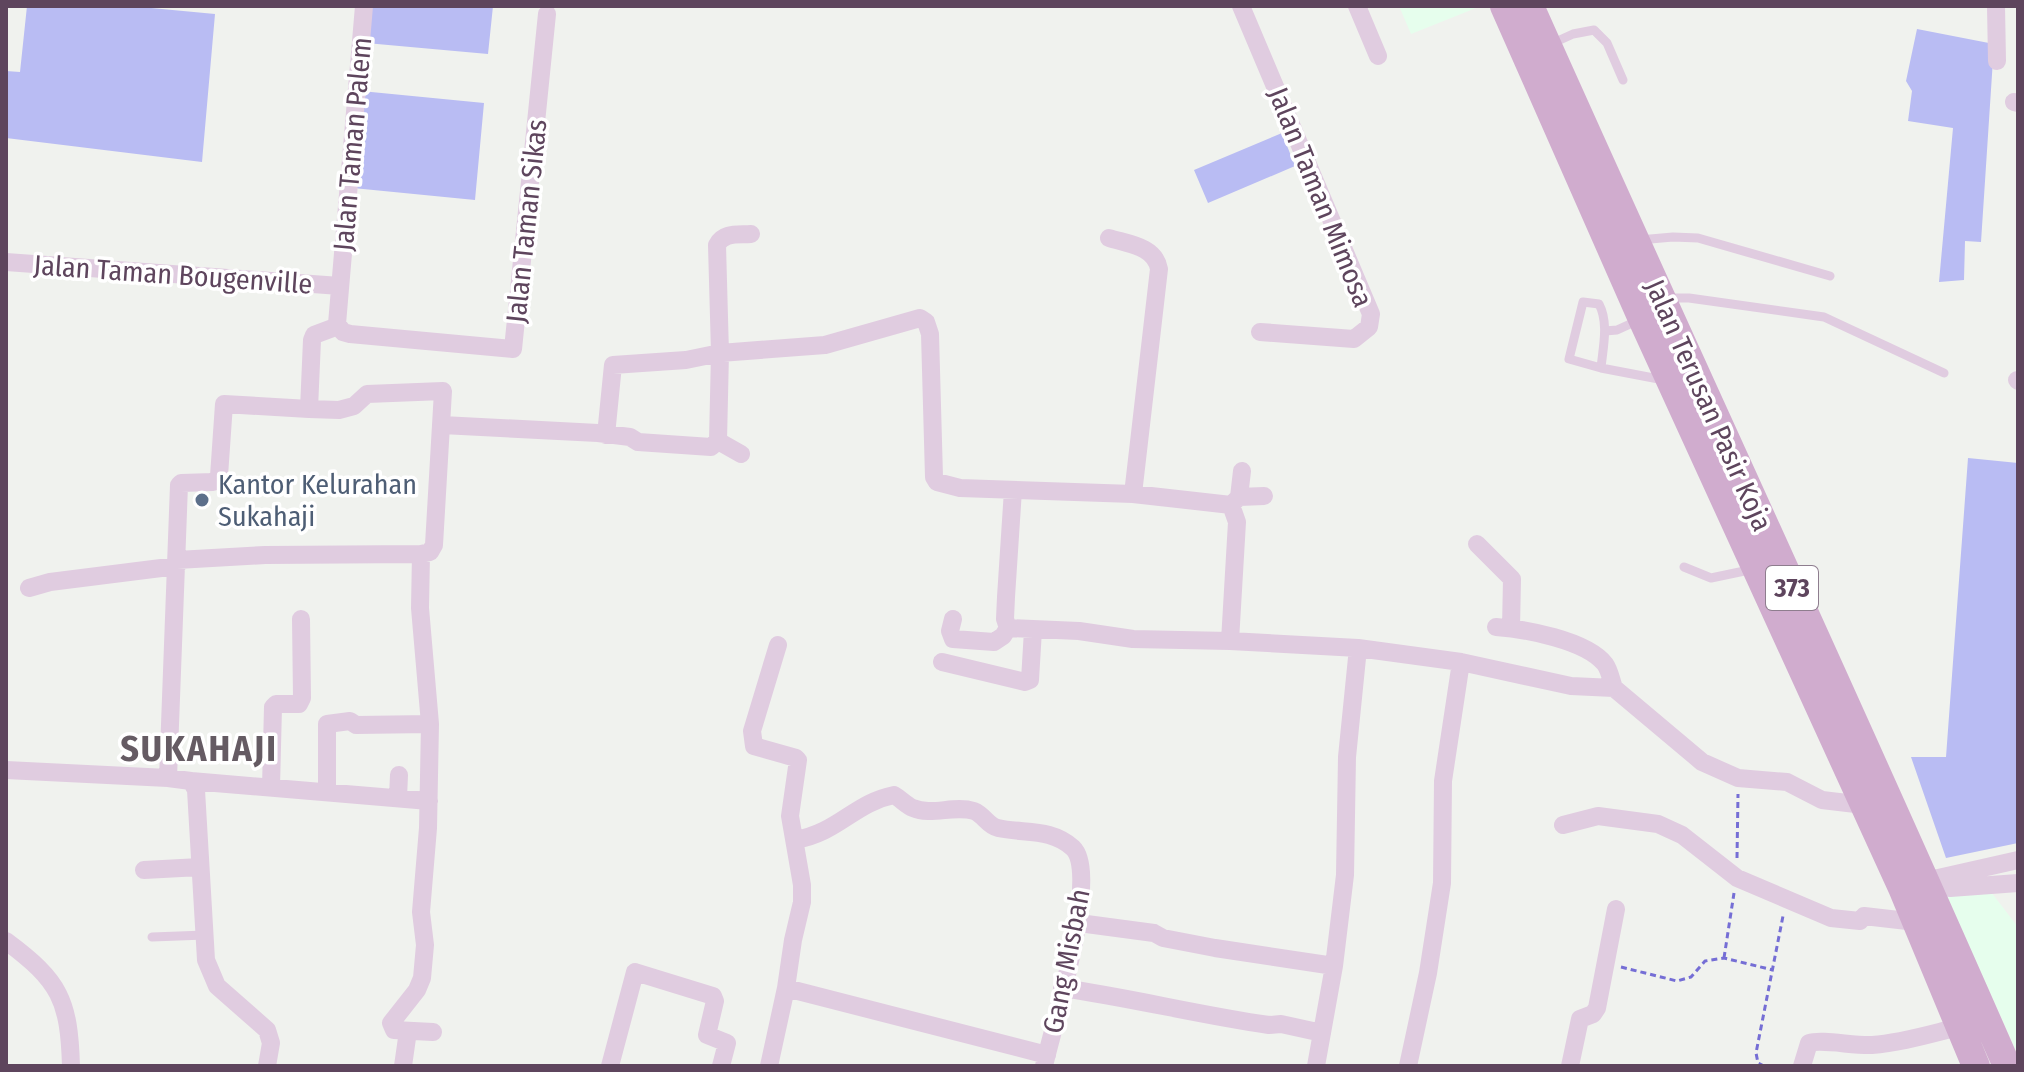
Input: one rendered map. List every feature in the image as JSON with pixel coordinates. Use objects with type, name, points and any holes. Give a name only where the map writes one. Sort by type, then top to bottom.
[{"type":"main road","name":"Jalan Terusan Pasir Koja","points":[[1504,6],[1624,246]]},
{"type":"main road","name":"Jalan Terusan Pasir Koja","points":[[1530,6],[1651,308],[2007,1066]]},
{"type":"main road","name":"Jalan Terusan Pasir Koja","points":[[1683,379],[1756,568],[1864,805],[1920,882],[1916,922],[1976,1066]]},
{"type":"street","name":"Jalan Taman Palem","points":[[339,327],[336,319],[364,6]]},
{"type":"street","name":"Jalan Taman Mimosa","points":[[1241,6],[1371,314],[1369,327],[1354,339],[1260,332]]},
{"type":"street","points":[[1357,6],[1378,56]]},
{"type":"street","points":[[1996,6],[1997,61]]},
{"type":"street","name":"Jalan Taman Sikas","points":[[339,327],[350,334],[513,349],[547,14]]},
{"type":"street","points":[[718,441],[718,241],[726,236],[751,234]]},
{"type":"street","points":[[1109,238],[1145,249],[1155,257],[1159,269],[1133,494]]},
{"type":"street","name":"Jalan Taman Bougenville","points":[[6,262],[340,286]]},
{"type":"street","points":[[606,435],[613,365],[825,345],[920,318],[926,322],[930,334],[934,477],[940,484],[960,488],[1235,501],[1264,496]]},
{"type":"street","points":[[309,409],[312,340],[314,335],[339,327]]},
{"type":"street","points":[[29,588],[50,582],[177,563],[265,555],[430,552],[434,545],[443,391],[367,394],[354,406],[339,410],[224,404],[219,476],[213,482],[179,485],[177,563],[168,778]]},
{"type":"street","points":[[442,425],[598,433],[630,437],[638,442],[705,448],[718,441]]},
{"type":"street","points":[[718,441],[741,454]]},
{"type":"street","points":[[1230,641],[1237,522],[1235,501],[1242,471]]},
{"type":"street","points":[[1008,628],[1005,619],[1013,490]]},
{"type":"street","points":[[1477,544],[1512,579],[1504,628],[1559,639],[1586,649],[1607,667],[1614,688],[1682,746],[1716,770],[1738,778],[1787,782],[1822,800],[1864,805]]},
{"type":"street","points":[[421,554],[420,608],[430,724],[429,801],[421,912],[425,945],[422,978],[417,990],[391,1023],[394,1030],[433,1032]]},
{"type":"street","points":[[271,787],[273,707],[276,704],[299,704],[302,698],[301,619]]},
{"type":"street","points":[[953,619],[950,631],[953,639],[994,642],[1008,628]]},
{"type":"street","points":[[1008,628],[1079,631],[1133,639],[1358,648],[1461,662],[1571,686],[1614,688]]},
{"type":"street","points":[[942,662],[1025,682],[1030,680],[1033,630]]},
{"type":"street","points":[[769,1066],[802,902],[790,816],[798,760],[754,746],[752,740],[778,645]]},
{"type":"street","points":[[1316,1066],[1334,966],[1345,875],[1347,757],[1358,648]]},
{"type":"street","points":[[1408,1066],[1428,973],[1442,883],[1443,781],[1461,662]]},
{"type":"street","points":[[327,791],[327,724],[350,721],[356,725],[430,724]]},
{"type":"street","points":[[6,770],[168,778],[429,801]]},
{"type":"street","points":[[398,798],[399,775]]},
{"type":"street","points":[[191,781],[196,790],[206,960],[217,986],[269,1034],[271,1043],[267,1066]]},
{"type":"street","name":"Gang Misbah","points":[[795,840],[812,837],[838,825],[868,802],[894,795],[917,810],[975,811],[994,827],[1043,832],[1057,837],[1080,855],[1083,882],[1079,923],[1045,1060]]},
{"type":"street","points":[[1563,825],[1598,816],[1658,824],[1682,835],[1737,878],[1831,918],[1860,921],[1864,916],[1916,922]]},
{"type":"street","points":[[1920,882],[2018,860]]},
{"type":"street","points":[[144,870],[200,867]]},
{"type":"street","points":[[1920,882],[1950,888],[2018,883]]},
{"type":"street","points":[[1570,1066],[1580,1019],[1593,1014],[1597,1008],[1616,909]]},
{"type":"street","points":[[1079,923],[1154,933],[1163,938],[1215,948],[1334,966]]},
{"type":"street","points":[[6,941],[45,975],[59,992],[70,1027],[71,1066]]},
{"type":"street","points":[[610,1066],[635,972],[713,996],[715,1001],[707,1035],[727,1043],[721,1066]]},
{"type":"street","points":[[786,988],[1045,1060]]},
{"type":"street","points":[[1062,988],[1126,997],[1190,1013],[1269,1025],[1281,1024],[1322,1033]]},
{"type":"street","points":[[1802,1066],[1812,1041],[1875,1045],[1959,1027]]},
{"type":"street","points":[[403,1066],[408,1031]]},
{"type":"lane","points":[[1547,45],[1573,34],[1594,30],[1607,43],[1623,80]]},
{"type":"lane","points":[[1624,246],[1673,237],[1698,238],[1830,276]]},
{"type":"lane","points":[[1605,331],[1617,330],[1651,308],[1689,298],[1824,317],[1944,373]]},
{"type":"lane","points":[[1601,368],[1604,313],[1599,304],[1583,302],[1569,359],[1601,368],[1683,379]]},
{"type":"lane","points":[[1684,567],[1711,578],[1756,568]]},
{"type":"lane","points":[[152,937],[205,935]]},
{"type":"path","points":[[1764,1066],[1758,1063],[1756,1053],[1786,897]]},
{"type":"path","points":[[1605,964],[1677,981],[1691,977],[1705,961],[1724,958],[1773,970]]},
{"type":"shaded area","points":[[27,6],[130,6],[215,14],[202,162],[6,138],[6,71],[20,72]]},
{"type":"shaded area","points":[[369,6],[493,6],[488,54],[366,43]]},
{"type":"shaded area","points":[[1399,6],[1481,6],[1411,34]]},
{"type":"shaded area","points":[[1917,29],[1994,44],[1981,242],[1965,241],[1964,280],[1939,282],[1953,128],[1908,121],[1912,91],[1906,81]]},
{"type":"shaded area","points":[[361,91],[484,103],[475,200],[353,188]]},
{"type":"shaded area","points":[[1282,133],[1295,166],[1208,203],[1194,170]]},
{"type":"shaded area","points":[[1968,458],[2018,463],[2018,843],[1946,858],[1911,757],[1946,757]]},
{"type":"shaded area","points":[[1991,892],[2018,927],[2018,1055],[1946,894]]},
{"type":"place","name":"Kantor Kelurahan Sukahaji","points":[[202,500]]},
{"type":"district","name":"SUKAHAJI","points":[[199,748]]}]
